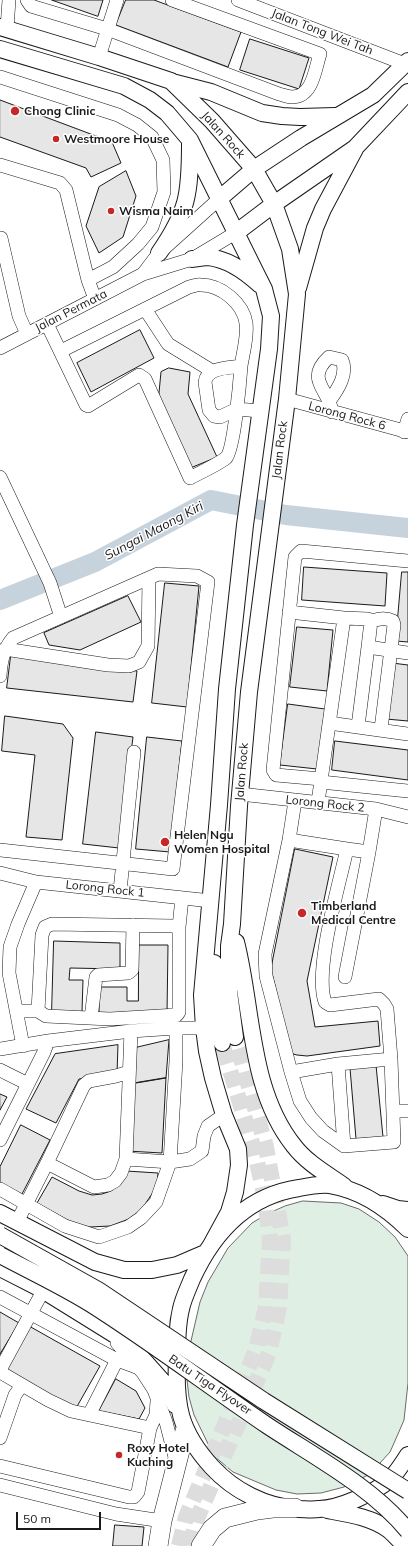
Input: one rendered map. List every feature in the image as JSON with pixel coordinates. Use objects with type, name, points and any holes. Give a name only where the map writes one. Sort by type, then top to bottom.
[{"type":"highway","points":[[158,1546],[162,1521],[177,1466],[183,1426]]},
{"type":"highway","points":[[201,1546],[212,1529],[225,1518],[257,1510],[295,1508]]},
{"type":"main road","name":"Jalan Rock","points":[[3,27],[99,57],[171,82],[212,121],[254,169],[274,204],[290,249],[297,294],[287,399],[249,692],[240,794],[232,924],[229,946],[229,1040],[217,1014],[211,901]]},
{"type":"main road","name":"Jalan Rock","points":[[0,49],[124,86],[150,100],[167,113],[190,140],[264,289],[271,316],[269,349],[250,481],[227,689],[211,901],[202,995],[204,1028],[213,1078],[224,1115],[238,1149],[239,1165],[235,1192],[229,1212],[208,1249]]},
{"type":"main road","points":[[219,199],[254,169],[301,138],[373,95],[407,63]]},
{"type":"main road","points":[[171,82],[212,92],[262,112],[282,116],[300,117],[339,116]]},
{"type":"main road","points":[[237,232],[274,204],[355,148],[408,92]]},
{"type":"main road","points":[[160,253],[174,232],[184,211],[190,178],[190,140]]},
{"type":"main road","points":[[297,294],[315,228],[355,148]]},
{"type":"main road","points":[[192,259],[208,257],[224,261],[248,274],[264,289]]},
{"type":"main road","points":[[232,924],[238,947],[257,1061],[276,1121],[294,1147],[317,1168],[352,1191],[387,1210],[408,1229]]},
{"type":"main road","points":[[183,1426],[176,1386],[179,1321],[181,1308],[186,1294],[208,1249],[229,1222],[239,1214],[260,1201],[285,1190],[329,1185],[352,1191]]},
{"type":"main road","points":[[374,1202],[398,1209],[408,1210]]},
{"type":"main road","points":[[0,1213],[95,1262],[124,1270],[152,1270],[177,1265],[208,1249]]},
{"type":"main road","name":"Batu Tiga Flyover","points":[[0,1236],[98,1290],[264,1401],[408,1490]]},
{"type":"main road","name":"Batu Tiga Flyover","points":[[0,1255],[90,1303],[352,1482],[381,1503],[408,1531]]},
{"type":"main road","points":[[0,1268],[43,1291],[106,1329],[120,1338],[140,1356],[165,1384],[183,1426],[206,1460],[230,1484],[251,1496],[284,1507],[320,1509],[361,1516],[378,1523],[390,1531],[405,1546]]},
{"type":"main road","points":[[320,1509],[341,1505],[381,1486],[398,1471],[408,1455]]},
{"type":"street","points":[[3,27],[9,0]]},
{"type":"street","points":[[27,0],[30,6],[107,30],[280,94],[292,97],[301,95],[309,89],[327,34]]},
{"type":"street","points":[[99,57],[117,0]]},
{"type":"street","points":[[172,0],[320,54]]},
{"type":"street","name":"Jalan Tong Wei Tah","points":[[238,0],[407,63]]},
{"type":"street","points":[[0,77],[118,115],[137,125],[152,137],[164,160],[164,192],[152,227],[138,244],[114,267],[88,280]]},
{"type":"street","points":[[0,165],[60,183],[64,186],[88,280],[95,299]]},
{"type":"street","points":[[142,274],[160,253],[219,199]]},
{"type":"street","points":[[142,274],[192,259],[237,232]]},
{"type":"street","points":[[1,238],[19,316],[27,334]]},
{"type":"street","name":"Jalan Permata","points":[[0,348],[142,274]]},
{"type":"street","points":[[47,324],[85,403],[88,406],[139,375],[145,378],[190,478],[226,457],[228,454],[236,409],[246,323],[242,312],[237,305],[231,297],[222,290],[212,286],[200,284],[189,287],[61,351]]},
{"type":"street","points":[[145,309],[168,344],[212,371]]},
{"type":"street","points":[[241,366],[212,371],[205,378],[209,410],[214,416],[220,417],[236,409],[260,411]]},
{"type":"street","name":"Lorong Rock 6","points":[[287,399],[331,406],[406,432]]},
{"type":"street","points":[[406,432],[408,419]]},
{"type":"street","points":[[0,477],[38,554],[50,582],[61,617]]},
{"type":"street","points":[[408,561],[301,551],[295,557],[273,770],[276,775],[408,791]]},
{"type":"street","points":[[0,676],[2,657],[5,649],[13,638],[158,574],[197,576],[208,582],[173,869],[0,850]]},
{"type":"street","points":[[5,649],[108,665],[130,666],[139,662],[148,646],[149,578]]},
{"type":"street","points":[[289,612],[368,619],[371,621],[380,618],[393,621],[392,650],[381,729]]},
{"type":"street","points":[[318,802],[344,618]]},
{"type":"street","points":[[358,726],[371,621]]},
{"type":"street","points":[[368,647],[408,653]]},
{"type":"street","points":[[329,723],[381,729],[408,734]]},
{"type":"street","points":[[120,891],[134,752]]},
{"type":"street","name":"Lorong Rock 2","points":[[240,794],[376,809],[408,817]]},
{"type":"street","points":[[295,800],[265,954],[266,976],[300,1102],[311,1118],[324,1131],[344,1146],[394,1142],[394,1112],[387,1009],[379,999],[330,1005],[325,1002],[323,995],[324,958],[347,849]]},
{"type":"street","points":[[345,977],[376,809]]},
{"type":"street","points":[[288,840],[369,852]]},
{"type":"street","name":"Lorong Rock 1","points":[[0,873],[36,882],[211,901]]},
{"type":"street","points":[[23,1046],[9,973],[10,947],[36,882]]},
{"type":"street","points":[[17,1011],[38,1011],[46,1016],[91,1018],[173,1016],[179,1012],[179,927],[182,898]]},
{"type":"street","points":[[38,1011],[42,935],[45,927],[52,924],[179,927]]},
{"type":"street","points":[[91,1018],[96,977],[98,975],[128,973],[132,970],[133,925]]},
{"type":"street","points":[[47,1163],[94,1187],[108,1185],[115,1181],[121,1173],[126,1159],[129,1072],[136,1017]]},
{"type":"street","points":[[0,1188],[65,1226],[98,1237],[128,1227],[141,1218],[156,1202],[170,1162],[176,1061],[176,1028]]},
{"type":"street","points":[[0,1049],[48,1041],[134,1031],[204,1028]]},
{"type":"street","points":[[0,1138],[44,1052],[48,1041]]},
{"type":"street","points":[[291,1072],[338,1064],[391,1059]]},
{"type":"street","points":[[338,1064],[344,1146]]},
{"type":"street","points":[[0,1070],[28,1084]]},
{"type":"street","points":[[17,1222],[84,1085],[89,1081],[129,1072]]},
{"type":"street","points":[[394,1112],[408,1111]]},
{"type":"street","points":[[126,1159],[170,1162],[190,1159],[202,1151],[204,1136],[208,1126],[224,1115]]},
{"type":"street","points":[[43,1291],[0,1371],[48,1400],[71,1411],[150,1428]]},
{"type":"street","points":[[0,1297],[117,1360],[138,1368]]},
{"type":"street","points":[[106,1329],[149,1380],[166,1422],[177,1466]]},
{"type":"street","points":[[89,1415],[117,1360]]},
{"type":"street","points":[[0,1438],[15,1395],[22,1385]]},
{"type":"street","points":[[0,1466],[134,1497],[138,1492],[150,1428],[156,1415],[157,1401]]},
{"type":"street","points":[[0,1485],[116,1514],[162,1521]]},
{"type":"green space","points":[[303,1201],[341,1203],[359,1209],[379,1222],[395,1237],[408,1256],[408,1383],[404,1420],[390,1452],[370,1474],[344,1487],[321,1493],[297,1494],[276,1490],[233,1472],[214,1456],[194,1415],[189,1397],[187,1380],[188,1354],[200,1302],[208,1282],[228,1248],[252,1223],[285,1206]]},
{"type":"building","points":[[52,0],[103,0],[98,16]]},
{"type":"building","points":[[126,0],[154,0],[241,32],[228,67],[116,25]]},
{"type":"building","points":[[250,39],[309,58],[299,89],[240,70]]},
{"type":"building","name":"Westmoore House","points":[[0,100],[112,142],[121,163],[91,177],[86,168],[0,137]]},
{"type":"building","name":"Wisma Naim","points":[[126,171],[136,196],[123,237],[99,253],[86,226],[99,187]]},
{"type":"building","points":[[140,330],[154,358],[91,392],[77,363]]},
{"type":"building","points":[[169,368],[190,372],[188,394],[217,457],[188,469],[158,403],[161,372]]},
{"type":"building","points":[[304,567],[387,573],[385,606],[302,600]]},
{"type":"building","points":[[402,572],[408,572],[408,642],[396,641]]},
{"type":"building","points":[[165,583],[199,586],[187,707],[152,703]]},
{"type":"building","points":[[128,596],[141,622],[80,650],[49,645],[44,633]]},
{"type":"building","points":[[297,627],[333,630],[327,691],[290,687]]},
{"type":"building","points":[[11,656],[137,671],[133,702],[7,688]]},
{"type":"building","points":[[392,663],[408,665],[408,721],[386,719]]},
{"type":"building","points":[[288,704],[325,709],[317,769],[280,765]]},
{"type":"building","points":[[5,716],[63,724],[73,738],[62,840],[26,837],[35,755],[2,751]]},
{"type":"building","points":[[96,732],[133,737],[119,848],[83,844]]},
{"type":"building","points":[[147,737],[182,741],[170,852],[136,849]]},
{"type":"building","points":[[335,741],[408,750],[408,780],[332,770]]},
{"type":"building","name":"Timberland Medical Centre","points":[[295,849],[333,857],[307,981],[315,1027],[378,1021],[380,1046],[307,1056],[293,1054],[290,1049],[271,969]]},
{"type":"building","points":[[54,941],[120,943],[120,969],[70,968],[69,980],[83,980],[82,1012],[52,1011]]},
{"type":"building","points":[[139,945],[168,945],[167,1014],[99,1014],[99,987],[127,987],[127,1001],[138,1001]]},
{"type":"building","points":[[169,1040],[166,1078],[130,1084],[135,1048]]},
{"type":"building","points":[[118,1045],[117,1074],[79,1079],[56,1123],[26,1109],[55,1054]]},
{"type":"building","points":[[376,1065],[383,1137],[356,1139],[350,1068]]},
{"type":"building","points":[[166,1078],[162,1153],[127,1151],[130,1084]]},
{"type":"building","points":[[0,1094],[7,1097],[0,1110]]},
{"type":"building","points":[[21,1125],[50,1140],[22,1194],[0,1183],[0,1167]]},
{"type":"building","points":[[126,1171],[158,1173],[157,1186],[142,1209],[129,1219],[110,1226],[90,1227],[75,1224],[37,1203],[52,1177],[79,1191],[92,1195],[111,1191],[119,1185]]},
{"type":"building","points":[[0,1312],[19,1323],[0,1354]]},
{"type":"building","points":[[29,1326],[100,1366],[75,1410],[4,1369]]},
{"type":"building","points":[[116,1379],[136,1391],[145,1408],[139,1419],[99,1411]]},
{"type":"building","points":[[115,1525],[144,1527],[142,1546],[113,1546]]},
{"type":"waterway","name":"Sungai Maong Kiri","points":[[0,600],[95,562],[211,500],[286,515],[408,528]]},
{"type":"tunnel","points":[[190,1546],[196,1521],[269,1353],[279,1308],[283,1239],[266,1147],[235,1037]]},
{"type":"tunnel","points":[[179,1546],[186,1517],[256,1350],[266,1307],[270,1240],[265,1198],[255,1153],[222,1043]]},
{"type":"place","name":"Chong Clinic","points":[[15,111]]},
{"type":"place","name":"Westmoore House","points":[[56,139]]},
{"type":"place","name":"Wisma Naim","points":[[111,211]]},
{"type":"place","name":"Helen Ngu Women Hospital","points":[[165,842]]},
{"type":"place","name":"Timberland Medical Centre","points":[[302,913]]},
{"type":"place","name":"Roxy Hotel Kuching","points":[[119,1455]]}]
